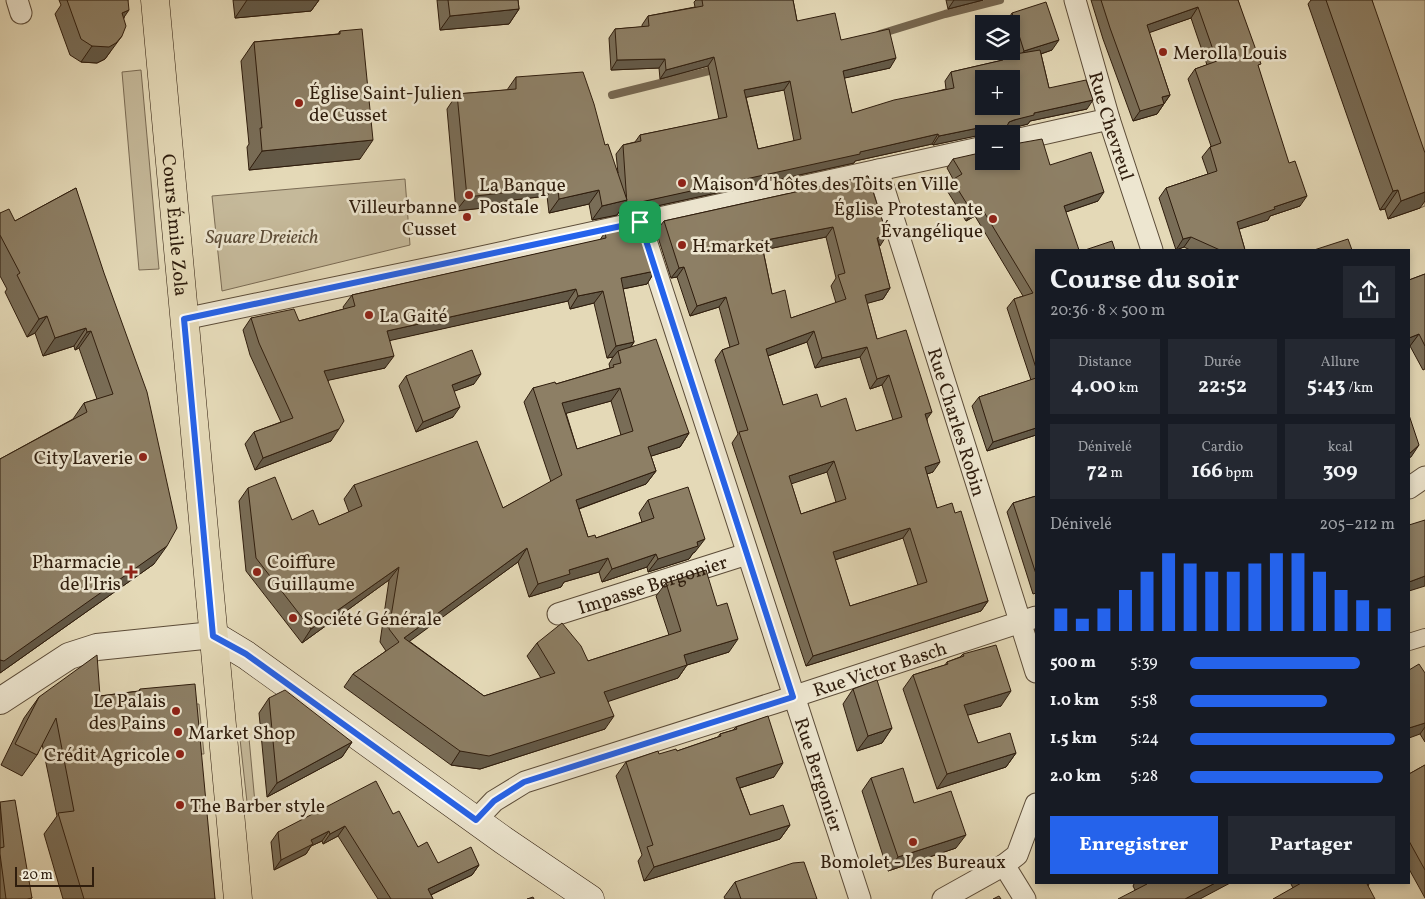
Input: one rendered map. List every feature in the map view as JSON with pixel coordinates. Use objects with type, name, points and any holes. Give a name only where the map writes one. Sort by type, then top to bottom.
[{"type":"main road","name":"Cours Émile Zola","points":[[155,0],[238,899]]},
{"type":"main road","points":[[213,636],[246,654],[476,820],[590,899]]},
{"type":"street","name":"Rue Chevreul","points":[[1075,0],[1109,120],[1152,249]]},
{"type":"street","points":[[1020,139],[1109,120]]},
{"type":"street","points":[[184,319],[975,149]]},
{"type":"street","name":"Rue Charles Robin","points":[[878,170],[1028,619],[1035,665]]},
{"type":"street","name":"Rue Bergonier","points":[[640,222],[860,899]]},
{"type":"street","points":[[1410,487],[1425,476]]},
{"type":"street","name":"Impasse Bergonier","points":[[558,614],[747,554]]},
{"type":"street","name":"Rue Victor Basch","points":[[476,820],[494,801],[524,782],[793,697],[1028,619]]},
{"type":"street","points":[[0,701],[68,656],[97,647],[213,636]]},
{"type":"street","points":[[1410,642],[1425,637]]},
{"type":"street","points":[[943,899],[1004,865],[1017,855],[1035,807]]},
{"type":"street","points":[[1004,865],[1025,899]]},
{"type":"green space","points":[[1353,0],[1425,0],[1425,206],[1420,208]]},
{"type":"green space","points":[[141,70],[159,269],[139,270],[122,72]]},
{"type":"green space","name":"Square Dreieich","points":[[405,179],[410,245],[222,291],[212,196]]},
{"type":"green space","points":[[191,704],[199,704],[204,754],[195,754]]},
{"type":"green space","points":[[249,738],[255,803],[247,802],[240,739]]},
{"type":"building","points":[[67,0],[128,0],[129,10],[122,13],[126,26],[122,36],[109,47],[92,46],[81,39]]},
{"type":"building","points":[[448,0],[518,0],[519,9],[450,16]]},
{"type":"building","points":[[702,0],[793,0],[797,21],[835,13],[841,40],[889,29],[896,58],[843,71],[852,113],[894,100],[954,88],[951,72],[1003,60],[1020,60],[1020,53],[1040,50],[1049,88],[1086,80],[1093,100],[1034,113],[1034,115],[1009,122],[1008,125],[975,125],[975,129],[939,136],[938,134],[860,152],[860,154],[627,205],[623,145],[641,141],[640,135],[727,117],[714,57],[666,70],[665,59],[617,60],[615,29],[649,26],[648,16],[703,6]],"holes":[[[790,81],[801,139],[758,149],[744,90]]]},
{"type":"building","points":[[1101,0],[1238,0],[1261,64],[1258,65],[1289,163],[1295,161],[1307,196],[1237,222],[1245,249],[1218,249],[1191,237],[1183,239],[1166,188],[1217,171],[1210,147],[1221,143],[1195,69],[1217,61],[1198,7],[1147,25],[1170,95],[1162,97],[1164,104],[1140,111]]},
{"type":"building","points":[[1326,0],[1372,0],[1425,153],[1425,192],[1401,201],[1398,190],[1393,191]]},
{"type":"building","points":[[1046,2],[1059,40],[1024,51],[1020,38],[1020,15],[1013,15],[1012,13]]},
{"type":"building","name":"Église Saint-Julien de Cusset","points":[[362,29],[373,140],[262,151],[260,128],[262,128],[254,42],[340,34],[340,31]]},
{"type":"building","points":[[583,72],[605,145],[608,144],[627,200],[602,206],[599,190],[559,199],[557,182],[510,187],[511,192],[467,197],[457,94],[516,89],[516,77]]},
{"type":"building","points":[[1042,139],[1050,165],[1091,152],[1104,192],[1064,206],[1079,249],[1035,249],[1035,365],[1014,299],[1033,293],[981,207],[972,212],[952,180],[962,174],[953,159],[975,154],[975,170],[1020,170],[1020,143]]},
{"type":"building","points":[[868,176],[887,235],[877,238],[890,288],[865,295],[877,339],[906,330],[932,412],[925,414],[940,462],[925,467],[937,508],[952,503],[955,513],[961,511],[988,601],[813,656],[739,432],[748,430],[722,350],[739,344],[726,297],[697,306],[684,267],[679,268],[664,221]],"holes":[[[833,227],[845,273],[838,275],[846,299],[791,318],[785,290],[772,294],[761,241]],[[814,331],[822,358],[867,347],[877,379],[889,375],[902,417],[856,431],[846,398],[821,407],[817,394],[783,405],[766,349]],[[834,461],[846,499],[801,514],[789,476]],[[910,528],[927,582],[850,606],[833,552]]]},
{"type":"building","points":[[76,188],[147,392],[177,528],[167,546],[4,661],[0,660],[0,459],[87,412],[84,403],[113,394],[91,331],[87,332],[86,328],[55,338],[47,316],[39,319],[17,275],[20,273],[0,235],[0,213],[9,209],[15,221]]},
{"type":"building","points":[[640,225],[655,271],[621,278],[634,342],[616,346],[603,291],[578,296],[576,289],[387,331],[394,356],[324,371],[344,421],[339,429],[263,458],[254,432],[293,418],[259,343],[251,318],[294,309],[299,321],[355,306],[352,295],[606,238],[605,232]]},
{"type":"building","points":[[1348,239],[1352,249],[1317,249]]},
{"type":"building","points":[[1112,241],[1115,249],[1088,249]]},
{"type":"building","points":[[1425,274],[1425,346],[1419,334],[1410,338],[1410,280]]},
{"type":"building","points":[[656,339],[689,433],[648,447],[656,471],[576,500],[588,537],[595,535],[596,538],[654,518],[648,500],[688,487],[705,539],[697,542],[698,546],[658,559],[656,554],[612,569],[608,558],[569,570],[570,574],[538,584],[527,548],[404,638],[484,696],[555,673],[537,643],[562,623],[581,646],[588,661],[681,631],[666,583],[706,570],[717,606],[727,603],[738,639],[684,655],[687,665],[604,692],[614,716],[489,756],[460,751],[353,674],[399,642],[389,629],[399,567],[311,629],[256,558],[248,488],[275,477],[292,520],[313,510],[319,525],[362,506],[354,485],[477,441],[503,508],[562,475],[533,388],[555,382],[556,384],[614,367],[613,365],[621,363],[618,351]],"holes":[[[620,388],[633,431],[577,449],[562,403]]]},
{"type":"building","points":[[472,350],[481,374],[452,385],[460,407],[423,422],[406,376]]},
{"type":"building","points":[[1035,378],[1035,428],[993,442],[979,397]]},
{"type":"building","points":[[1410,418],[1419,445],[1410,453]]},
{"type":"building","points":[[1035,496],[1035,571],[1013,503]]},
{"type":"building","points":[[1425,520],[1425,576],[1410,582],[1410,525]]},
{"type":"building","points":[[996,645],[1011,691],[964,705],[978,743],[1010,733],[1016,753],[947,774],[913,675],[948,664],[947,662],[964,656],[963,654]]},
{"type":"building","points":[[97,655],[100,696],[140,691],[140,689],[195,684],[215,899],[84,899],[58,813],[74,811],[56,718],[37,755],[15,744],[39,697]]},
{"type":"building","points":[[1419,664],[1425,673],[1425,723],[1410,728],[1410,669]]},
{"type":"building","points":[[877,680],[892,728],[868,736],[853,689]]},
{"type":"building","points":[[285,690],[352,742],[277,783],[269,698]]},
{"type":"building","points":[[768,716],[783,763],[736,778],[750,815],[783,805],[790,825],[654,867],[647,847],[653,845],[626,762],[658,751],[659,754],[676,749],[677,751],[721,736],[720,734],[737,729],[736,727]]},
{"type":"building","points":[[1425,765],[1425,870],[1410,843],[1410,773]]},
{"type":"building","points":[[903,768],[914,803],[951,791],[966,835],[898,857],[871,778]]},
{"type":"building","points":[[376,781],[393,814],[399,811],[418,847],[427,842],[438,863],[471,847],[479,865],[428,889],[433,899],[391,899],[345,826],[330,834],[329,831],[311,840],[313,844],[281,860],[278,832]]},
{"type":"building","points":[[15,800],[32,898],[27,899],[6,899],[0,854],[0,848],[4,847],[0,802]]},
{"type":"building","points":[[804,862],[817,899],[741,899],[735,882],[793,863]]},
{"type":"building","points":[[1147,884],[1213,884],[1185,899],[1118,899]]},
{"type":"building","points":[[1299,884],[1367,884],[1375,899],[1273,899]]},
{"type":"waterway","points":[[880,34],[945,14],[1000,0]]},
{"type":"waterway","points":[[612,95],[717,69]]},
{"type":"place","name":"Merolla Louis","points":[[1163,52]]},
{"type":"place","name":"Église Saint-Julien de Cusset","points":[[299,103]]},
{"type":"place","name":"Maison d'hôtes des Toits en Ville","points":[[682,183]]},
{"type":"place","name":"La Banque Postale","points":[[469,195]]},
{"type":"place","name":"Villeurbanne Cusset","points":[[467,217]]},
{"type":"place","name":"Église Protestante Évangélique","points":[[993,219]]},
{"type":"place","name":"H.market","points":[[682,245]]},
{"type":"place","name":"La Gaité","points":[[369,315]]},
{"type":"place","name":"City Laverie","points":[[143,457]]},
{"type":"place","name":"Pharmacie de l'Iris","points":[[131,572]]},
{"type":"place","name":"Coiffure Guillaume","points":[[257,572]]},
{"type":"place","name":"Société Générale","points":[[293,618]]},
{"type":"place","name":"Le Palais des Pains","points":[[176,711]]},
{"type":"place","name":"Market Shop","points":[[178,732]]},
{"type":"place","name":"Crédit Agricole","points":[[180,754]]},
{"type":"place","name":"The Barber style","points":[[180,805]]},
{"type":"place","name":"Bomolet - Les Bureaux","points":[[913,842]]},
{"type":"route","points":[[640,222],[793,697],[524,782],[494,801],[476,820],[246,654],[213,636],[184,319],[640,222]]}]
